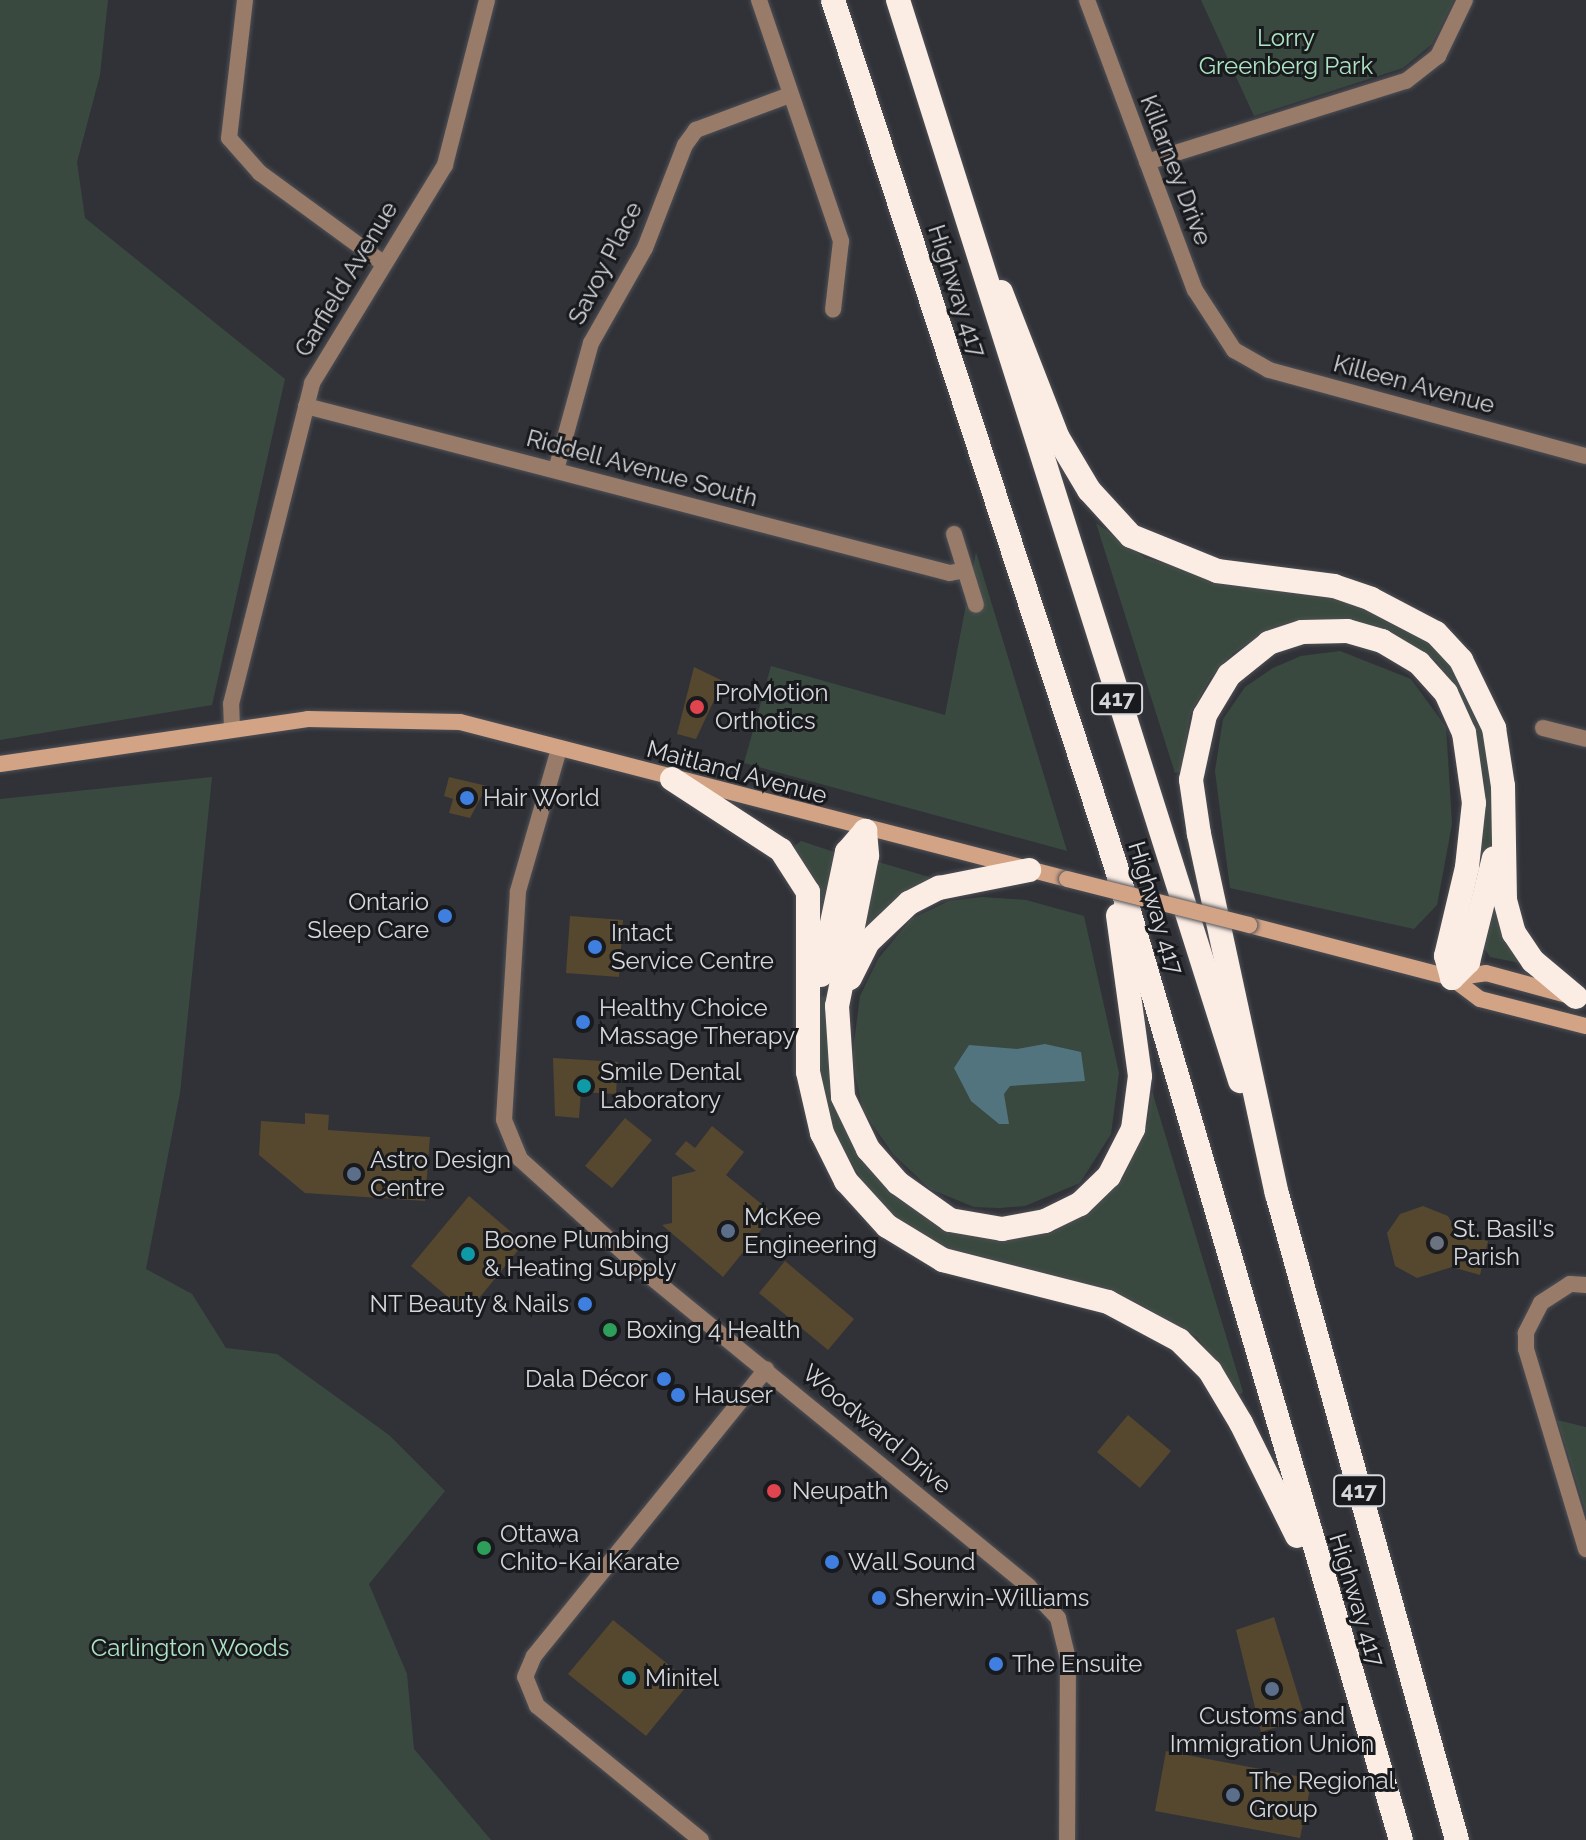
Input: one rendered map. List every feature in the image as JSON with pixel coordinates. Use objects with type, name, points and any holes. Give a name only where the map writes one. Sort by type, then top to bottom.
[{"type":"highway","name":"Highway 417","points":[[833,0],[1114,860],[1324,1593],[1401,1840]]},
{"type":"highway","name":"417","points":[[898,0],[959,203],[1277,1194],[1457,1840]]},
{"type":"highway","points":[[959,203],[1020,332],[1058,438],[1089,490],[1131,536],[1217,571],[1334,586],[1436,633],[1484,699],[1503,786],[1505,900],[1514,933],[1533,961],[1581,999]]},
{"type":"highway","points":[[1277,1194],[1191,780],[1205,715],[1218,692],[1241,663],[1269,643],[1302,632],[1347,631],[1401,651],[1446,693],[1464,733],[1474,803],[1467,867],[1446,956],[1452,978],[1468,962],[1490,880],[1503,786]]},
{"type":"highway","points":[[672,779],[756,831],[801,876],[811,910],[808,1072],[822,1133],[866,1204],[887,1226],[943,1260],[1108,1302],[1179,1340],[1210,1371],[1241,1423],[1324,1593]]},
{"type":"highway","points":[[865,831],[867,856],[837,1006],[843,1097],[868,1149],[898,1183],[934,1212],[984,1228],[1045,1221],[1080,1204],[1109,1176],[1133,1129],[1140,1076],[1114,860]]},
{"type":"highway","points":[[809,1030],[847,852],[865,831]]},
{"type":"highway","points":[[837,1006],[868,942],[897,911],[939,888],[1029,870]]},
{"type":"main road","name":"Maitland Avenue","points":[[0,764],[232,729],[403,717],[460,722],[865,831],[1067,879],[1452,978],[1480,999],[1586,1026]]},
{"type":"main road","name":"Maitland Avenue","points":[[1452,978],[1486,973],[1581,999]]},
{"type":"street","points":[[245,0],[229,138],[260,173],[383,263]]},
{"type":"street","name":"Garfield Avenue","points":[[232,729],[231,704],[306,406],[328,350],[445,165],[487,0]]},
{"type":"street","points":[[759,0],[787,96],[841,241],[833,310]]},
{"type":"street","name":"Killarney Drive","points":[[1087,0],[1195,290],[1234,350]]},
{"type":"street","points":[[1147,162],[1406,81],[1438,56],[1465,0]]},
{"type":"street","name":"Savoy Place","points":[[556,470],[591,343],[645,248],[685,145],[696,130],[787,96]]},
{"type":"street","name":"Killeen Avenue","points":[[1234,350],[1269,370],[1586,456]]},
{"type":"street","name":"Riddell Avenue South","points":[[306,406],[950,573],[965,570]]},
{"type":"street","points":[[954,534],[976,605]]},
{"type":"street","points":[[1543,728],[1586,739]]},
{"type":"street","name":"Woodward Drive","points":[[559,749],[518,891],[504,1120],[520,1159],[543,1184],[1028,1586],[1058,1618],[1068,1659],[1067,1840]]},
{"type":"street","points":[[1586,1285],[1570,1284],[1541,1303],[1526,1333],[1530,1373],[1586,1549]]},
{"type":"street","points":[[701,1840],[537,1706],[525,1677],[534,1656],[766,1369]]},
{"type":"green space","points":[[0,0],[108,0],[100,75],[77,162],[85,218],[285,379],[212,705],[0,740]]},
{"type":"green space","name":"Lorry Greenberg Park","points":[[1201,0],[1454,0],[1432,44],[1403,68],[1254,116]]},
{"type":"green space","points":[[1096,523],[1145,558],[1238,584],[1357,601],[1436,642],[1482,712],[1496,815],[1487,866],[1465,921],[1483,839],[1485,784],[1468,712],[1437,662],[1396,635],[1309,622],[1272,629],[1233,653],[1210,679],[1190,715],[1182,771],[1175,773]]},
{"type":"green space","points":[[976,552],[1067,851],[744,763],[771,666],[945,715]]},
{"type":"green space","points":[[1340,651],[1411,679],[1446,727],[1452,824],[1437,905],[1414,929],[1230,888],[1215,771],[1223,719],[1245,687],[1273,668],[1301,656]]},
{"type":"green space","name":"Carlington Woods","points":[[212,777],[180,1093],[146,1269],[192,1294],[226,1348],[277,1354],[389,1435],[445,1491],[369,1584],[407,1674],[414,1749],[491,1840],[0,1840],[0,799]]},
{"type":"green space","points":[[801,841],[837,853],[821,943],[813,882],[792,848]]},
{"type":"green space","points":[[875,861],[929,877],[931,883],[861,939]]},
{"type":"green space","points":[[982,897],[1026,900],[1084,916],[1119,1073],[1111,1134],[1080,1183],[1025,1206],[974,1207],[930,1189],[893,1154],[863,1111],[852,1059],[860,996],[878,959],[911,919],[949,901]]},
{"type":"green space","points":[[1497,902],[1520,963],[1490,957],[1483,946]]},
{"type":"green space","points":[[821,996],[830,998],[833,1080],[876,1175],[932,1221],[1008,1239],[1069,1221],[1123,1178],[1147,1124],[1152,1091],[1243,1392],[1239,1395],[1197,1337],[1130,1299],[958,1258],[898,1220],[867,1189],[824,1116],[814,1035]]},
{"type":"green space","points":[[1557,1420],[1586,1427],[1586,1513]]},
{"type":"water","points":[[1045,1044],[1081,1052],[1085,1081],[1010,1086],[1004,1094],[1009,1124],[999,1124],[971,1101],[954,1068],[969,1045],[1017,1049]]},
{"type":"building","name":"ProMotion Orthotics","points":[[694,667],[723,681],[696,739],[677,734]]},
{"type":"building","name":"Hair World","points":[[449,777],[487,786],[470,818],[449,813],[453,799],[444,796]]},
{"type":"building","name":"Intact Service Centre","points":[[570,916],[623,920],[619,977],[566,973]]},
{"type":"building","name":"Smile Dental Laboratory","points":[[553,1058],[618,1062],[616,1094],[581,1092],[579,1118],[555,1116]]},
{"type":"building","name":"Astro Design Centre","points":[[305,1113],[329,1115],[328,1130],[430,1137],[425,1201],[305,1193],[259,1155],[261,1121],[305,1124]]},
{"type":"building","points":[[625,1118],[652,1140],[612,1188],[585,1166]]},
{"type":"building","points":[[712,1126],[744,1152],[726,1175],[774,1214],[723,1277],[662,1225],[672,1223],[672,1177],[696,1171],[675,1154],[686,1141],[695,1148]]},
{"type":"building","name":"Boone Plumbing & Heating Supply","points":[[469,1196],[524,1243],[467,1313],[411,1266]]},
{"type":"building","name":"St. Basil's Parish","points":[[1423,1206],[1448,1216],[1458,1234],[1488,1241],[1480,1275],[1452,1267],[1417,1278],[1395,1266],[1387,1233],[1400,1214]]},
{"type":"building","points":[[785,1261],[854,1319],[828,1350],[759,1293]]},
{"type":"building","points":[[1128,1415],[1171,1451],[1140,1488],[1097,1452]]},
{"type":"building","name":"Customs and Immigration Union","points":[[1274,1617],[1303,1711],[1291,1715],[1293,1722],[1261,1732],[1236,1630]]},
{"type":"building","name":"Minitel","points":[[613,1620],[690,1682],[646,1736],[568,1674]]},
{"type":"building","name":"The Regional Group","points":[[1166,1751],[1312,1779],[1300,1838],[1155,1811]]},
{"type":"place","name":"ProMotion Orthotics","points":[[697,707]]},
{"type":"place","name":"Hair World","points":[[467,798]]},
{"type":"place","name":"Ontario Sleep Care","points":[[445,916]]},
{"type":"place","name":"Intact Service Centre","points":[[595,947]]},
{"type":"place","name":"Healthy Choice Massage Therapy","points":[[583,1022]]},
{"type":"place","name":"Smile Dental Laboratory","points":[[584,1086]]},
{"type":"place","name":"Astro Design Centre","points":[[354,1174]]},
{"type":"place","name":"McKee Engineering","points":[[728,1231]]},
{"type":"place","name":"St. Basil's Parish","points":[[1437,1243]]},
{"type":"place","name":"Boone Plumbing & Heating Supply","points":[[468,1254]]},
{"type":"place","name":"NT Beauty & Nails","points":[[585,1304]]},
{"type":"place","name":"Boxing 4 Health","points":[[610,1330]]},
{"type":"place","name":"Dala Décor","points":[[664,1379]]},
{"type":"place","name":"Hauser","points":[[678,1395]]},
{"type":"place","name":"Neupath","points":[[774,1491]]},
{"type":"place","name":"Ottawa Chito-Kai Karate","points":[[484,1548]]},
{"type":"place","name":"Wall Sound","points":[[832,1562]]},
{"type":"place","name":"Sherwin-Williams","points":[[879,1598]]},
{"type":"place","name":"The Ensuite","points":[[996,1664]]},
{"type":"place","name":"Minitel","points":[[629,1678]]},
{"type":"place","name":"Customs and Immigration Union","points":[[1272,1689]]},
{"type":"place","name":"The Regional Group","points":[[1233,1795]]}]
